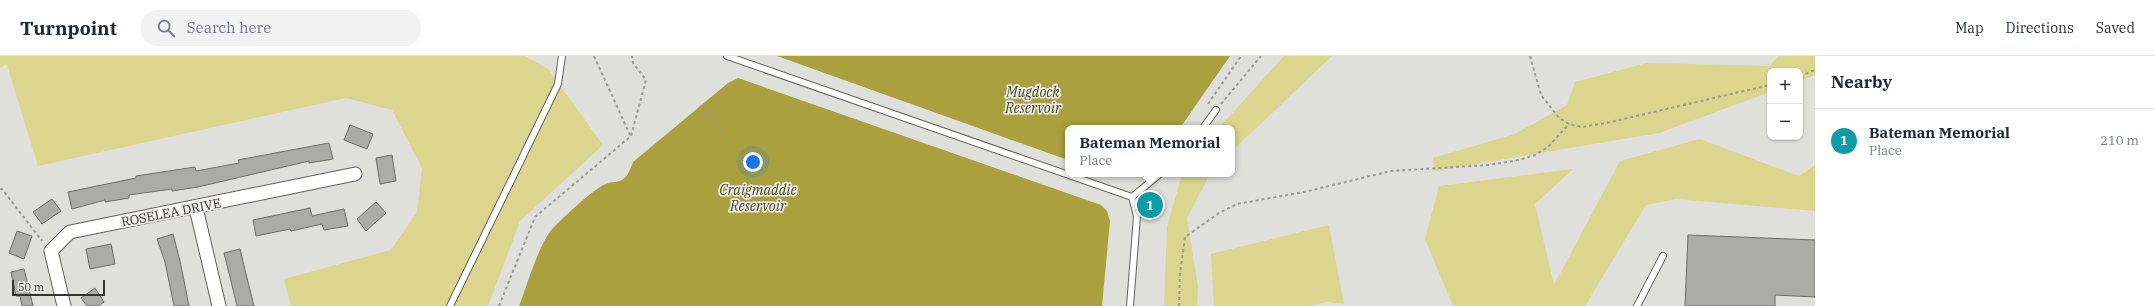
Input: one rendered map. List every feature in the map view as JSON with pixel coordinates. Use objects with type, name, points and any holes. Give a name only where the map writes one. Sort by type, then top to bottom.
[{"type":"street","name":"ROSELEA DRIVE","points":[[50,251],[70,232],[196,208],[355,174]]},
{"type":"street","points":[[196,208],[219,306]]},
{"type":"street","points":[[50,251],[64,306]]},
{"type":"lane","points":[[450,306],[558,84],[562,56]]},
{"type":"lane","points":[[727,56],[1065,174]]},
{"type":"lane","points":[[1205,125],[1216,110]]},
{"type":"lane","points":[[1075,177],[1132,197]]},
{"type":"lane","points":[[1132,197],[1156,177]]},
{"type":"lane","points":[[1130,306],[1137,216],[1132,197]]},
{"type":"lane","points":[[1637,306],[1663,256]]},
{"type":"path","points":[[594,56],[631,136]]},
{"type":"path","points":[[499,306],[535,217],[631,136],[646,80],[633,63],[632,56]]},
{"type":"path","points":[[1205,108],[1241,56]]},
{"type":"path","points":[[1216,110],[1261,56]]},
{"type":"path","points":[[1530,56],[1540,95],[1559,118],[1569,124],[1581,127],[1606,123],[1767,86]]},
{"type":"path","points":[[1803,75],[1815,70]]},
{"type":"path","points":[[700,106],[726,137]]},
{"type":"path","points":[[1179,306],[1180,274],[1185,237],[1219,214],[1237,204],[1304,192],[1391,171],[1488,165],[1519,160],[1535,155],[1548,147],[1569,124]]},
{"type":"path","points":[[0,189],[2,189],[50,251]]},
{"type":"shaded area","points":[[0,56],[525,56],[548,69],[603,145],[520,221],[488,306],[291,306],[284,279],[391,250],[417,212],[422,168],[392,110],[346,98],[38,166],[7,65],[0,67]]},
{"type":"shaded area","points":[[1284,56],[1332,56],[1235,148],[1235,125],[1222,125]]},
{"type":"shaded area","points":[[1778,56],[1815,56],[1815,75],[1803,80],[1803,68],[1767,68],[1767,93],[1659,133],[1434,171],[1433,158],[1515,134],[1567,105],[1575,82],[1647,63],[1770,66]]},
{"type":"shaded area","points":[[1700,139],[1799,176],[1815,165],[1815,211],[1676,199],[1646,205],[1585,306],[1453,306],[1425,239],[1439,186],[1573,169],[1535,204],[1554,285],[1620,161]]},
{"type":"shaded area","points":[[1181,177],[1208,177],[1187,218],[1198,287],[1197,306],[1164,306],[1167,227]]},
{"type":"shaded area","points":[[1329,225],[1344,304],[1327,302],[1309,306],[1214,306],[1211,254]]},
{"type":"water","name":"Mugdock Reservoir","points":[[777,56],[1230,56],[1182,125],[1065,125],[1065,159]]},
{"type":"water","name":"Craigmaddie Reservoir","points":[[738,78],[1101,205],[1107,211],[1110,221],[1102,306],[519,306],[538,254],[553,228],[576,206],[600,187],[622,180],[626,177],[633,162],[728,83]]},
{"type":"building","points":[[350,125],[373,134],[367,149],[344,140]]},
{"type":"building","points":[[329,143],[333,159],[309,163],[309,161],[198,187],[129,195],[129,198],[105,202],[105,200],[72,209],[68,192],[136,178],[136,176],[195,167],[196,171],[239,163],[238,160]]},
{"type":"building","points":[[392,155],[396,181],[380,184],[376,158]]},
{"type":"building","points":[[52,199],[61,211],[42,224],[33,212]]},
{"type":"building","points":[[376,202],[386,213],[366,231],[357,219]]},
{"type":"building","points":[[310,208],[312,216],[344,209],[348,226],[324,230],[322,224],[291,231],[290,229],[256,236],[253,220]]},
{"type":"building","points":[[17,231],[32,236],[24,259],[9,253]]},
{"type":"building","points":[[173,234],[189,306],[174,306],[165,262],[157,239]]},
{"type":"building","points":[[1688,235],[1815,240],[1815,297],[1775,295],[1775,306],[1685,306]]},
{"type":"building","points":[[111,244],[115,264],[90,269],[86,249]]},
{"type":"building","points":[[240,249],[254,306],[237,306],[224,253]]},
{"type":"building","points":[[24,269],[33,306],[22,306],[20,296],[16,296],[11,272]]},
{"type":"building","points":[[95,288],[104,302],[98,306],[87,306],[81,298]]},
{"type":"place","name":"Bateman Memorial","points":[[1150,205]]}]
